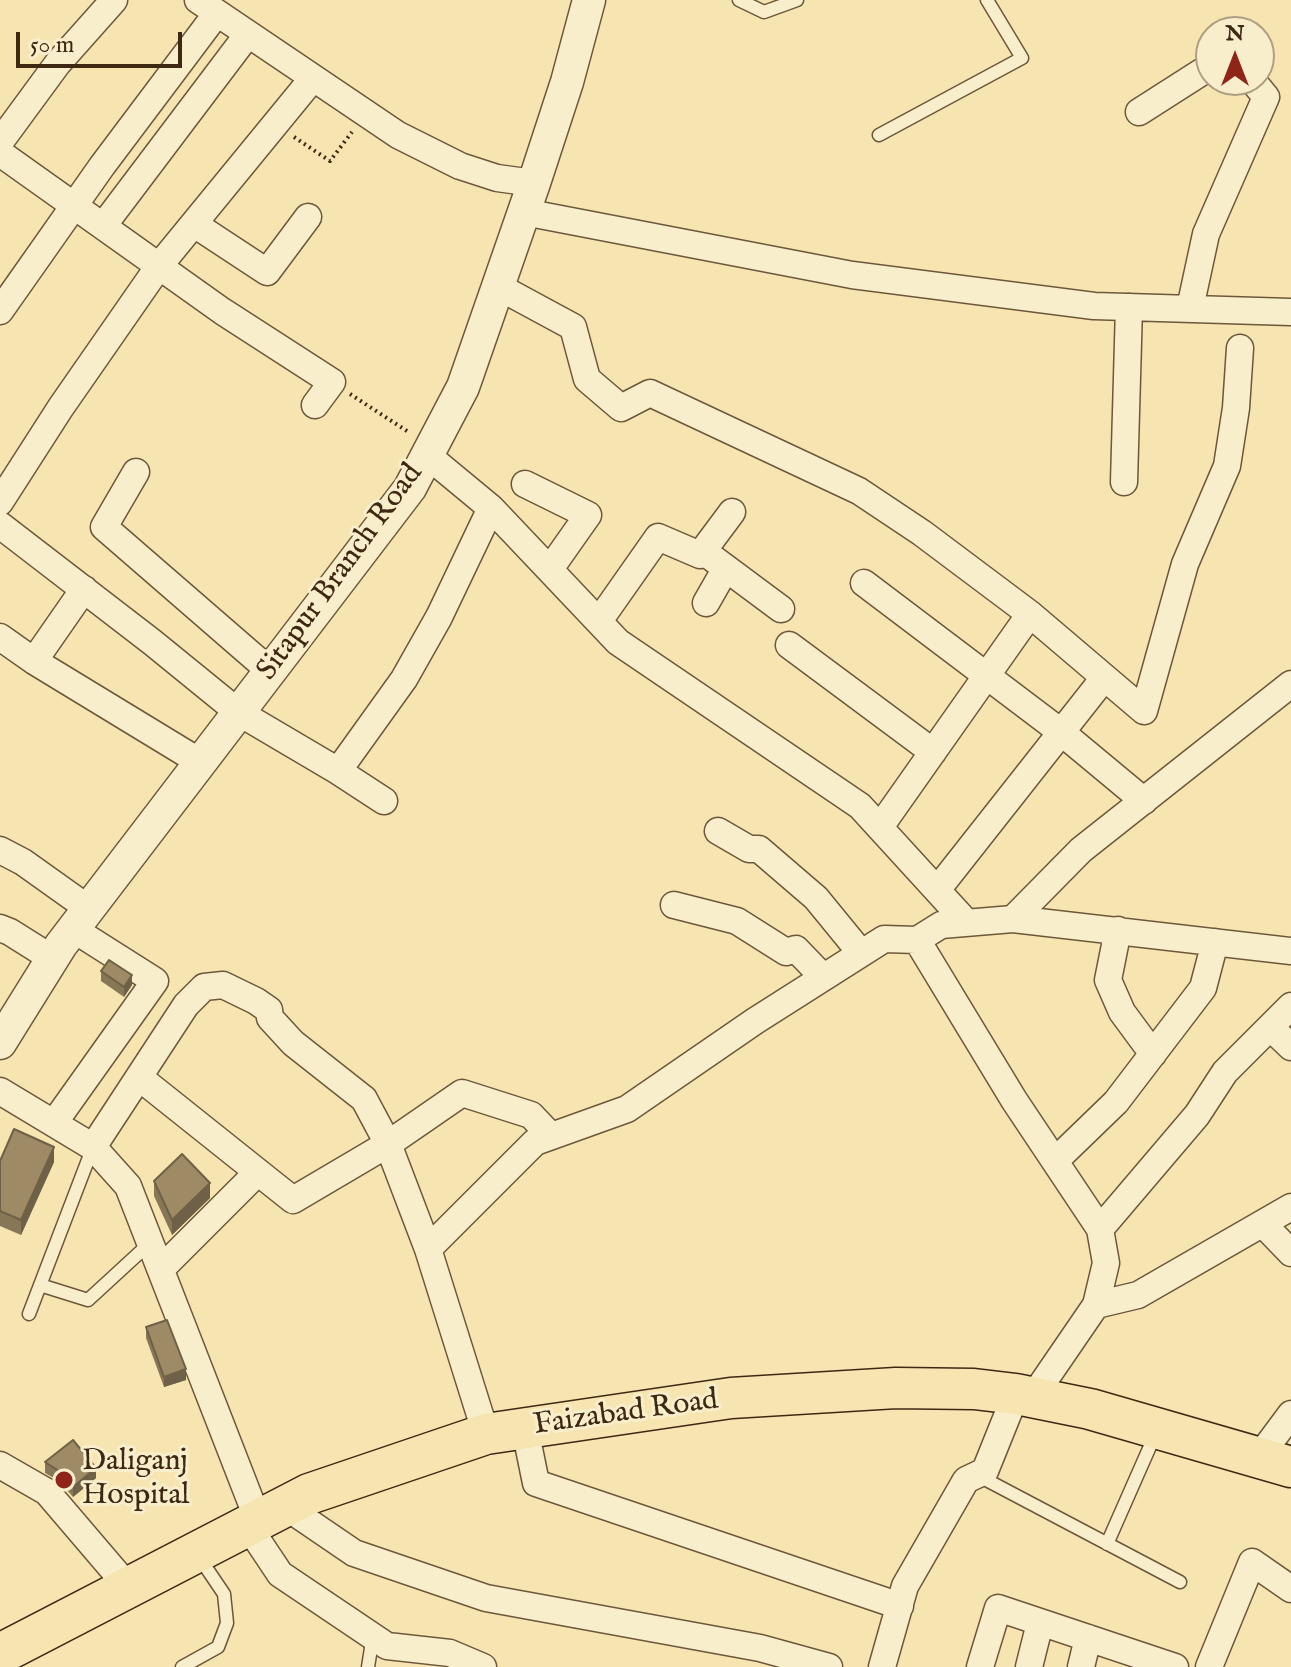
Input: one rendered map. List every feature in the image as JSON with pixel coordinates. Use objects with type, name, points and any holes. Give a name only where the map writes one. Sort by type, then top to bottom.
[{"type":"main road","name":"Faizabad Road","points":[[0,1654],[309,1494],[486,1434],[731,1398],[896,1388],[974,1389],[1024,1395],[1158,1428],[1275,1462]]},
{"type":"street","points":[[0,142],[58,63],[114,0]]},
{"type":"street","name":"Sitapur Branch Road","points":[[0,1043],[81,919],[410,488],[463,387],[567,82],[589,0]]},
{"type":"street","points":[[0,311],[207,6],[398,135],[460,166],[497,178],[529,197],[852,275],[1094,306],[1291,312]]},
{"type":"street","points":[[103,226],[248,34]]},
{"type":"street","points":[[1139,112],[1195,76]]},
{"type":"street","points":[[0,502],[61,407],[159,266],[313,78]]},
{"type":"street","points":[[1190,308],[1206,234],[1265,96]]},
{"type":"street","points":[[0,153],[222,311],[332,382],[315,405]]},
{"type":"street","points":[[194,224],[267,272],[308,217]]},
{"type":"street","points":[[499,287],[573,327],[587,379],[621,408],[650,393],[859,491],[922,533],[1030,614],[1144,711],[1185,564],[1227,466],[1236,408],[1240,348]]},
{"type":"street","points":[[1124,482],[1129,307]]},
{"type":"street","points":[[429,451],[491,508],[618,642],[860,806],[966,922]]},
{"type":"street","points":[[136,472],[104,527],[270,671]]},
{"type":"street","points":[[525,484],[588,515],[550,569]]},
{"type":"street","points":[[338,771],[404,679],[439,617],[491,508]]},
{"type":"street","points":[[599,621],[658,537],[700,555],[732,512]]},
{"type":"street","points":[[0,525],[238,712],[384,801]]},
{"type":"street","points":[[703,551],[781,609]]},
{"type":"street","points":[[706,603],[726,568]]},
{"type":"street","points":[[864,583],[1061,732],[1144,801]]},
{"type":"street","points":[[34,661],[84,589]]},
{"type":"street","points":[[880,827],[1030,614]]},
{"type":"street","points":[[2,643],[200,762]]},
{"type":"street","points":[[789,645],[933,752]]},
{"type":"street","points":[[937,890],[1104,678]]},
{"type":"street","points":[[1013,919],[1081,850],[1291,684]]},
{"type":"street","points":[[718,831],[749,849],[759,849],[793,878],[816,898],[861,953]]},
{"type":"street","points":[[0,850],[23,862],[81,919],[155,981],[54,1123]]},
{"type":"street","points":[[674,905],[737,921],[786,952],[796,949],[823,977]]},
{"type":"street","points":[[428,1249],[535,1142],[627,1109],[884,939],[917,940],[941,925],[1013,919],[1291,951]]},
{"type":"street","points":[[0,928],[53,959]]},
{"type":"street","points":[[1118,930],[1108,980],[1122,1012],[1153,1054]]},
{"type":"street","points":[[882,1667],[905,1586],[966,1480],[985,1471],[1024,1395],[1096,1305],[1106,1263],[1100,1229],[999,1076],[917,940]]},
{"type":"street","points":[[1055,1161],[1116,1102],[1203,988],[1215,942]]},
{"type":"street","points":[[93,1147],[186,1005],[204,987],[223,985],[269,1010],[270,1018],[293,1043],[364,1099],[388,1144],[428,1249],[486,1434]]},
{"type":"street","points":[[1100,1229],[1197,1115],[1225,1072],[1291,1006]]},
{"type":"street","points":[[1271,1028],[1291,1047]]},
{"type":"street","points":[[140,1078],[293,1200],[388,1144],[462,1093],[531,1115],[550,1135]]},
{"type":"street","points":[[0,1091],[93,1147],[128,1186],[264,1517],[280,1574],[387,1646],[450,1653],[483,1667]]},
{"type":"street","points":[[161,1269],[258,1172]]},
{"type":"street","points":[[1096,1305],[1138,1295],[1291,1207]]},
{"type":"street","points":[[1263,1224],[1291,1253]]},
{"type":"street","points":[[1275,1462],[1291,1414]]},
{"type":"street","points":[[525,1429],[536,1483],[900,1606]]},
{"type":"street","points":[[0,1465],[47,1492],[129,1588]]},
{"type":"street","points":[[264,1517],[354,1553],[486,1598],[760,1648],[829,1667]]},
{"type":"street","points":[[1209,1667],[1252,1562],[1291,1589]]},
{"type":"street","points":[[980,1667],[998,1608],[1175,1667]]},
{"type":"street","points":[[1029,1667],[1040,1623]]},
{"type":"street","points":[[1081,1667],[1088,1638]]},
{"type":"street","points":[[0,1654],[2,1667]]},
{"type":"lane","points":[[739,0],[764,12],[797,0]]},
{"type":"lane","points":[[879,135],[1022,58],[987,0]]},
{"type":"lane","points":[[29,1314],[93,1147]]},
{"type":"lane","points":[[40,1285],[88,1300],[150,1243]]},
{"type":"lane","points":[[1107,1544],[1158,1428]]},
{"type":"lane","points":[[977,1475],[1180,1582]]},
{"type":"lane","points":[[182,1667],[218,1647],[227,1623],[224,1594],[196,1553]]},
{"type":"lane","points":[[368,1667],[373,1636]]},
{"type":"path","points":[[275,125],[330,161],[366,113]]},
{"type":"path","points":[[332,382],[429,451]]},
{"type":"building","points":[[109,960],[132,975],[124,987],[101,971]]},
{"type":"building","points":[[14,1129],[54,1147],[21,1220],[0,1211],[0,1161]]},
{"type":"building","points":[[182,1154],[210,1183],[172,1220],[154,1181]]},
{"type":"building","points":[[167,1320],[186,1369],[164,1377],[146,1327]]},
{"type":"building","points":[[73,1440],[96,1468],[73,1487],[59,1471],[45,1462]]},
{"type":"place","name":"Daliganj Hospital","points":[[64,1480]]}]
